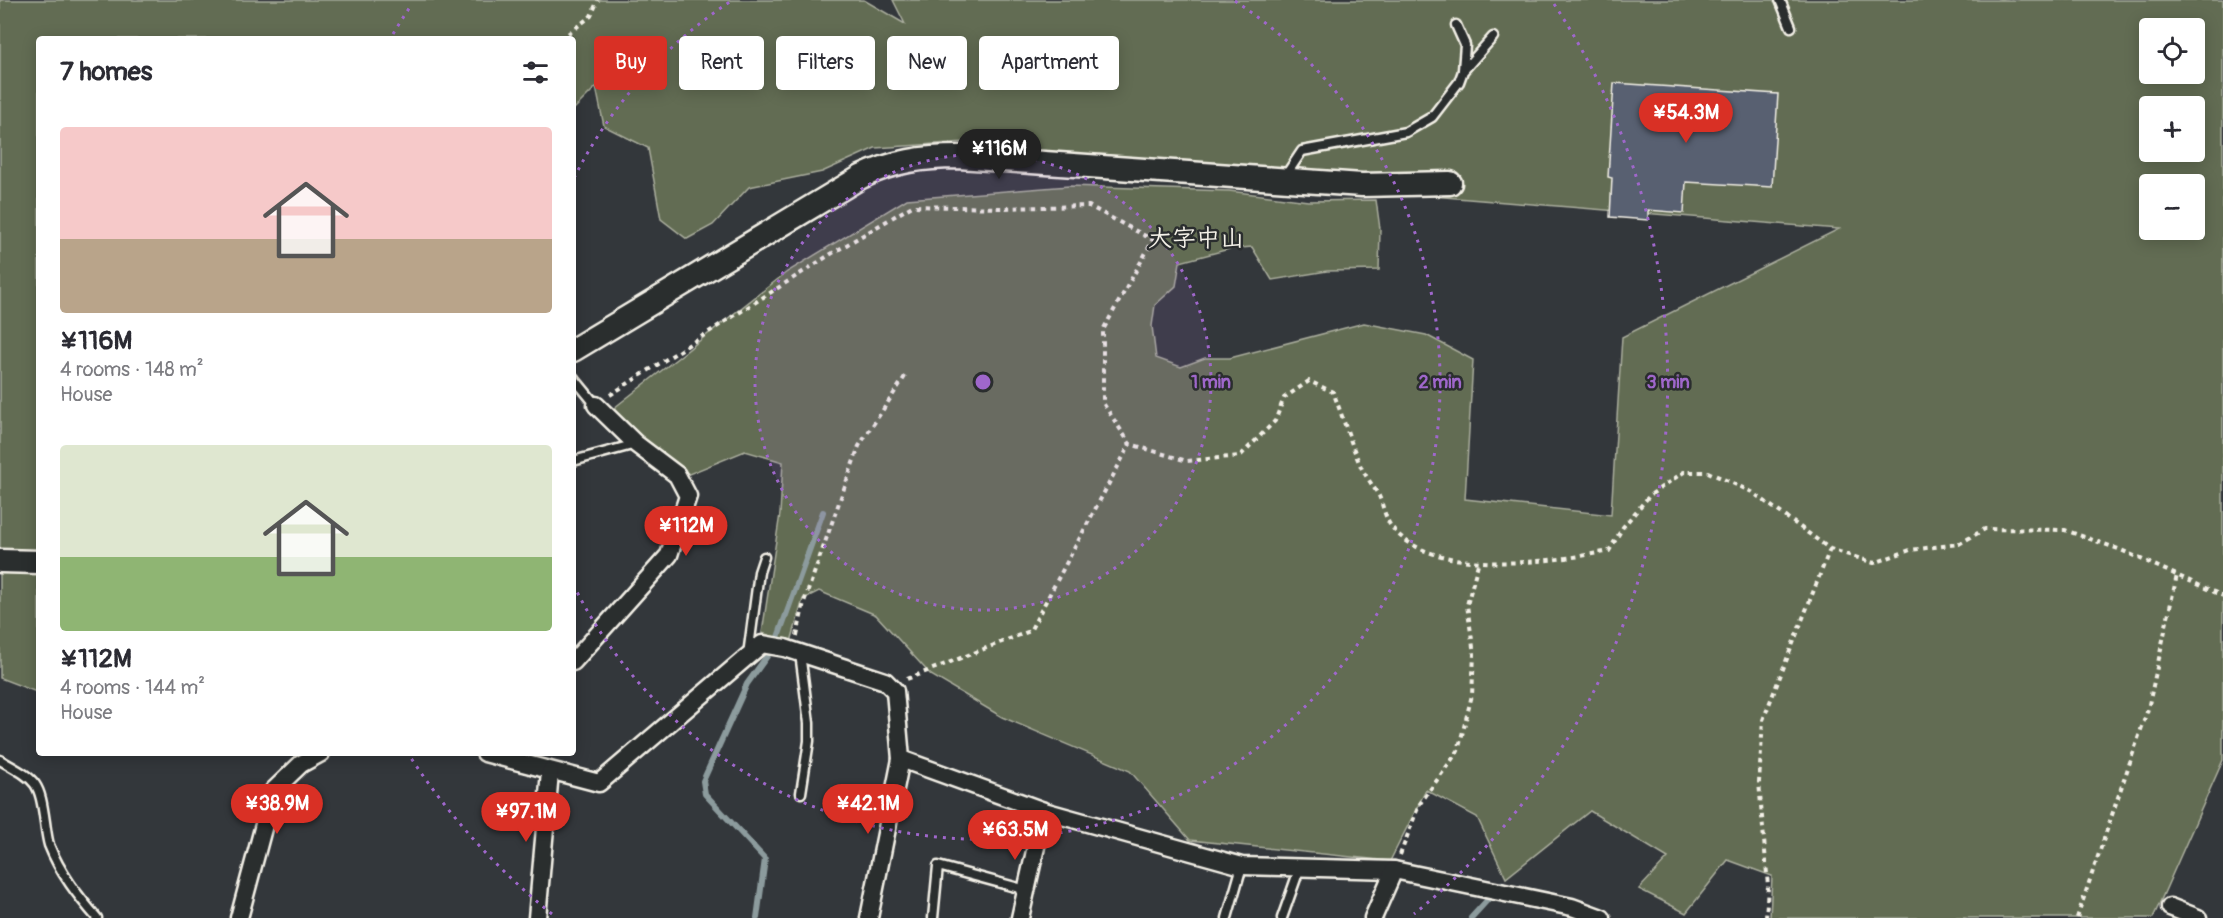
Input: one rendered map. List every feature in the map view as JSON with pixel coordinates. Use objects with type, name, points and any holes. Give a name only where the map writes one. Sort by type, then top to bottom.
[{"type":"street","points":[[580,346],[861,177],[888,164],[922,157],[958,157],[1362,185],[1450,183]]},
{"type":"street","points":[[576,659],[669,555],[688,496],[677,476],[636,444],[596,405]]},
{"type":"street","points":[[0,561],[36,562]]},
{"type":"street","points":[[495,756],[599,783],[762,644],[797,652],[885,681],[895,691],[901,759],[869,918]]},
{"type":"street","points":[[239,918],[273,791],[301,764],[316,756]]},
{"type":"street","points":[[901,759],[1044,811],[1242,866],[1394,870],[1602,918]]},
{"type":"street","points":[[537,918],[550,772]]},
{"type":"street","points":[[1020,918],[1044,811]]},
{"type":"street","points":[[1373,918],[1394,870]]},
{"type":"street","points":[[2170,907],[2198,918]]},
{"type":"lane","points":[[1780,0],[1791,27]]},
{"type":"lane","points":[[1283,179],[1302,151],[1406,132],[1432,117],[1459,82],[1462,71],[1465,45],[1456,25]]},
{"type":"lane","points":[[1462,71],[1493,37]]},
{"type":"lane","points":[[576,381],[596,405]]},
{"type":"lane","points":[[576,460],[636,444]]},
{"type":"lane","points":[[748,658],[759,572],[764,557]]},
{"type":"lane","points":[[797,652],[809,723],[809,741],[801,793]]},
{"type":"lane","points":[[0,760],[28,776],[37,784],[41,792],[49,844],[72,889],[97,918]]},
{"type":"lane","points":[[933,918],[938,866],[1026,890]]},
{"type":"lane","points":[[1227,918],[1242,866]]},
{"type":"lane","points":[[1282,918],[1300,866]]},
{"type":"path","points":[[565,36],[591,16],[598,0]]},
{"type":"path","points":[[596,405],[831,254],[912,206],[1001,208],[1089,206],[1153,240],[1103,330],[1103,403],[1130,444],[1187,461],[1240,456],[1275,421],[1284,398],[1309,381],[1333,392],[1362,469],[1378,495],[1391,526],[1412,544],[1445,558],[1565,559],[1609,551],[1623,527],[1650,495],[1684,472],[1708,472],[1752,492],[1830,549],[1874,563],[1910,550],[1959,544],[1985,529],[2065,530],[2121,550],[2223,596]]},
{"type":"path","points":[[797,652],[804,602],[859,446],[906,375]]},
{"type":"path","points":[[890,686],[1030,631],[1130,444]]},
{"type":"path","points":[[1766,918],[1768,886],[1759,783],[1763,720],[1830,549]]},
{"type":"path","points":[[1394,870],[1419,806],[1458,751],[1472,695],[1473,654],[1467,605],[1479,560]]},
{"type":"path","points":[[2077,918],[2148,709],[2177,575]]},
{"type":"green space","points":[[0,0],[864,0],[905,24],[893,0],[2223,0],[2223,760],[2153,918],[1770,918],[1772,876],[1728,860],[1686,913],[1639,889],[1668,858],[1590,811],[1506,878],[1477,817],[1426,790],[1390,861],[1190,840],[1130,771],[1002,717],[931,675],[876,615],[819,591],[803,599],[791,642],[762,633],[780,514],[783,462],[745,451],[689,474],[616,418],[614,408],[787,272],[907,199],[1069,186],[1229,191],[1308,201],[1376,200],[1380,229],[1379,270],[1327,271],[1272,280],[1252,247],[1229,249],[1180,262],[1176,286],[1155,305],[1152,326],[1156,358],[1181,367],[1205,358],[1230,358],[1364,323],[1426,335],[1473,360],[1465,499],[1611,515],[1622,337],[1839,229],[1236,180],[974,163],[965,142],[875,148],[822,172],[749,187],[713,225],[687,239],[661,219],[648,148],[604,126],[597,90],[667,90],[667,36],[594,36],[594,89],[576,107],[576,36],[36,36],[36,692],[0,678]]},
{"type":"building","points":[[1614,83],[1778,94],[1772,187],[1686,182],[1684,213],[1648,210],[1648,220],[1610,217],[1612,178],[1608,177]]},
{"type":"waterway","points":[[777,640],[823,512]]},
{"type":"waterway","points":[[757,918],[765,859],[705,794],[703,781],[747,684],[770,652]]},
{"type":"waterway","points":[[1471,918],[1502,884]]},
{"type":"district","name":"大字中山","points":[[1196,238]]}]
